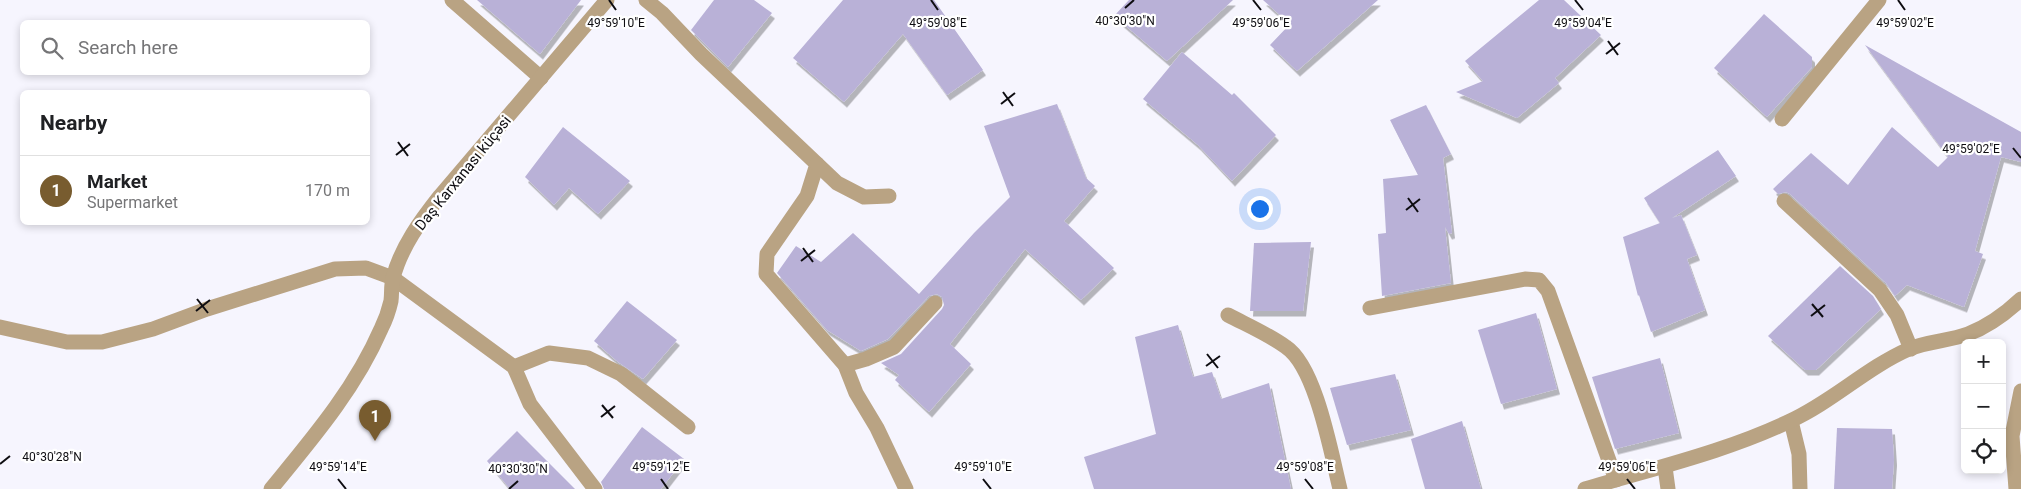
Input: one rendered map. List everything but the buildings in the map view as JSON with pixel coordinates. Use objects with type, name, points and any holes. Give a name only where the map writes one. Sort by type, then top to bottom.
[{"type":"street","points":[[452,0],[541,78]]},
{"type":"street","name":"Daş Karxanası küçəsi","points":[[272,489],[330,416],[366,360],[382,328],[391,302],[393,278],[403,252],[419,224],[440,196],[606,0]]},
{"type":"street","points":[[646,0],[662,13],[700,54],[837,183],[864,197],[888,196]]},
{"type":"street","points":[[1782,119],[1879,0]]},
{"type":"street","points":[[817,164],[807,196],[767,254],[766,274],[845,365],[856,392],[877,428],[906,489]]},
{"type":"street","points":[[1784,201],[1880,290],[1897,315],[1911,349]]},
{"type":"street","points":[[0,327],[67,342],[102,342],[153,330],[216,306],[335,269],[366,268],[393,278],[514,367],[530,404],[595,489]]},
{"type":"street","points":[[1370,308],[1525,279],[1539,280],[1548,292],[1616,480]]},
{"type":"street","points":[[1585,489],[1665,467],[1752,437],[1791,421],[1814,408],[1854,380],[1911,349],[1968,334],[2000,319],[2021,299]]},
{"type":"street","points":[[845,365],[866,360],[894,347],[935,303]]},
{"type":"street","points":[[1228,315],[1287,347],[1301,363],[1312,383],[1340,489]]},
{"type":"street","points":[[514,367],[549,353],[588,358],[621,374],[688,427]]},
{"type":"street","points":[[2016,489],[2012,436],[2021,391]]},
{"type":"street","points":[[1791,421],[1800,454],[1800,489]]},
{"type":"street","points":[[1665,467],[1668,489]]},
{"type":"place","name":"Market","points":[[375,441]]}]
